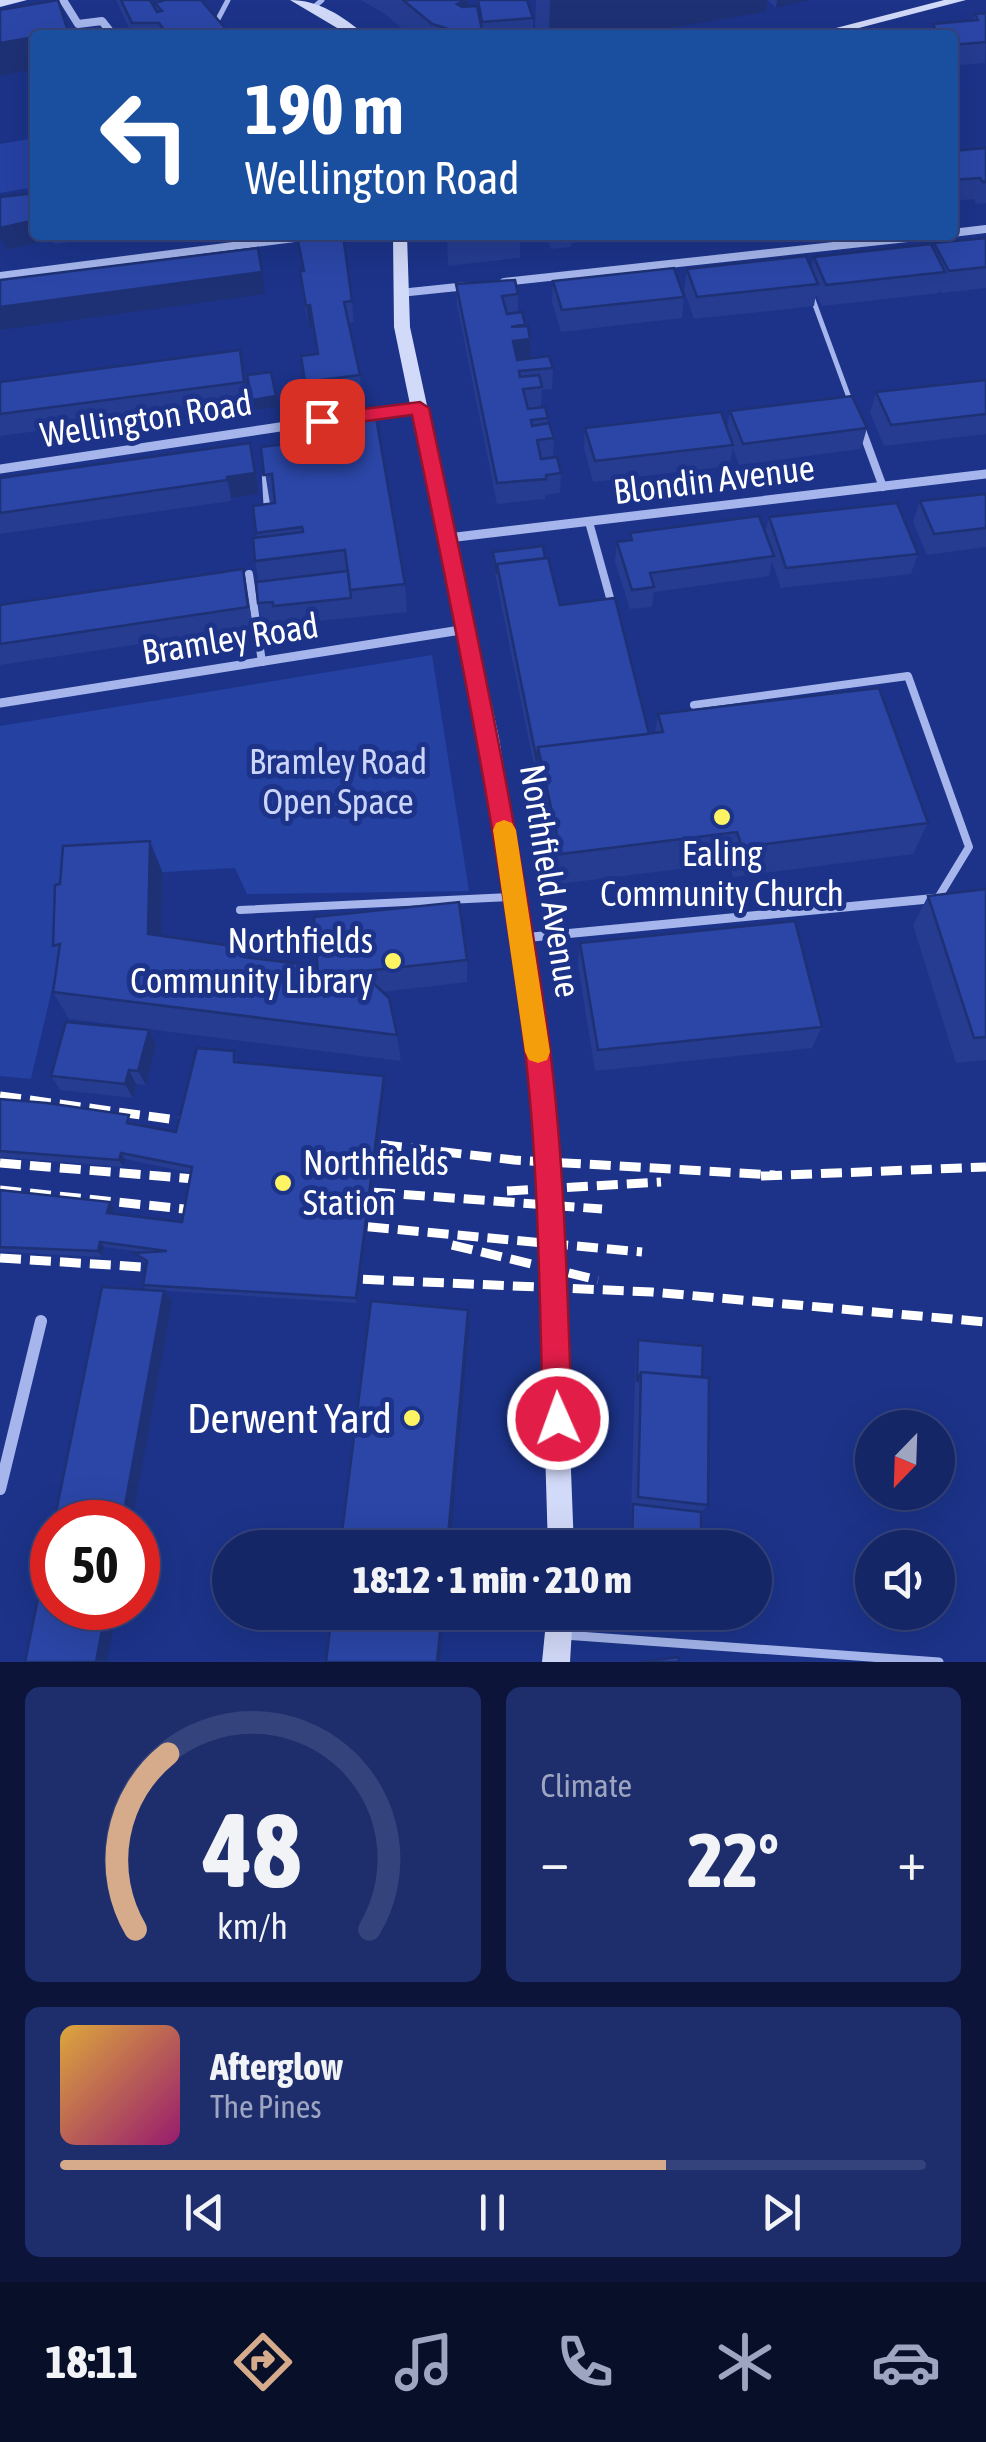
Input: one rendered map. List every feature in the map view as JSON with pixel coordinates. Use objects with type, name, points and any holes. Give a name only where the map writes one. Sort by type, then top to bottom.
[{"type":"main road","points":[[0,3],[21,0]]},
{"type":"main road","points":[[296,0],[318,3],[352,30]]},
{"type":"main road","points":[[837,30],[960,0]]},
{"type":"main road","name":"Northfield Avenue","points":[[400,240],[402,327],[468,628],[516,897],[539,1058],[548,1163],[560,1530]]},
{"type":"street","points":[[62,0],[78,24],[102,20],[110,30]]},
{"type":"street","points":[[958,232],[986,230]]},
{"type":"street","points":[[0,276],[279,240]]},
{"type":"street","points":[[499,282],[888,240]]},
{"type":"street","points":[[399,294],[482,284]]},
{"type":"street","points":[[348,417],[420,408]]},
{"type":"street","name":"Wellington Road","points":[[0,469],[330,420]]},
{"type":"street","name":"Blondin Avenue","points":[[448,538],[986,474]]},
{"type":"street","name":"Bramley Road","points":[[0,703],[468,628]]},
{"type":"street","points":[[522,938],[954,897]]},
{"type":"street","points":[[0,1489],[41,1321]]},
{"type":"lane","points":[[222,30],[216,23],[228,0]]},
{"type":"lane","points":[[795,250],[802,268]]},
{"type":"lane","points":[[808,287],[883,487]]},
{"type":"lane","points":[[262,428],[264,446]]},
{"type":"lane","points":[[265,464],[268,518]]},
{"type":"lane","points":[[590,522],[616,615]]},
{"type":"lane","points":[[250,574],[262,662]]},
{"type":"lane","points":[[694,706],[908,676],[969,847],[938,898]]},
{"type":"lane","points":[[240,910],[516,897]]},
{"type":"lane","points":[[558,1636],[939,1662]]},
{"type":"green space","points":[[30,139],[30,188],[0,193],[0,144]]},
{"type":"green space","name":"Bramley Road Open Space","points":[[432,655],[469,891],[247,894],[235,868],[78,877],[31,1079],[0,1076],[0,726]]},
{"type":"building","points":[[58,0],[68,30],[30,30],[30,38],[0,43],[0,10]]},
{"type":"building","points":[[121,0],[150,0],[157,12],[162,11],[155,3],[165,0],[201,0],[227,30],[164,30],[159,23],[132,23]]},
{"type":"building","points":[[403,0],[467,0],[457,4],[477,6],[482,30],[452,30],[432,24]]},
{"type":"building","points":[[478,0],[527,0],[533,18],[482,22]]},
{"type":"building","points":[[986,13],[986,42],[958,44],[958,30],[936,30],[933,24],[978,20],[975,14]]},
{"type":"building","points":[[986,148],[986,182],[980,178],[958,180],[958,150]]},
{"type":"building","points":[[30,194],[30,221],[0,228],[0,197]]},
{"type":"building","points":[[986,238],[986,267],[949,271],[934,243]]},
{"type":"building","points":[[298,240],[344,240],[352,301],[344,302],[360,375],[305,382],[301,356],[318,354],[300,271],[304,271]]},
{"type":"building","points":[[931,244],[945,272],[826,285],[814,257]]},
{"type":"building","points":[[258,248],[262,272],[0,307],[0,280]]},
{"type":"building","points":[[806,256],[818,284],[697,297],[687,269]]},
{"type":"building","points":[[674,268],[684,297],[562,310],[553,281]]},
{"type":"building","points":[[515,280],[518,294],[502,296],[507,314],[522,312],[525,324],[511,327],[528,326],[530,339],[513,341],[517,360],[549,356],[553,368],[519,371],[520,377],[539,375],[542,387],[523,389],[528,409],[545,407],[548,418],[531,420],[532,426],[549,423],[554,438],[537,440],[541,459],[557,457],[561,473],[546,475],[546,479],[497,483],[456,284]]},
{"type":"building","points":[[240,350],[244,382],[0,414],[0,382]]},
{"type":"building","points":[[271,372],[276,396],[252,400],[247,375]]},
{"type":"building","points":[[986,380],[986,414],[891,425],[876,392]]},
{"type":"building","points":[[852,396],[867,428],[743,444],[730,411]]},
{"type":"building","points":[[374,406],[405,584],[350,590],[345,550],[255,561],[253,538],[303,532],[302,527],[256,533],[253,506],[275,503],[272,474],[264,475],[261,447],[310,441],[307,417]]},
{"type":"building","points":[[721,412],[733,445],[595,461],[585,428]]},
{"type":"building","points":[[250,443],[255,473],[0,513],[0,478]]},
{"type":"building","points":[[986,494],[986,528],[934,534],[920,501]]},
{"type":"building","points":[[897,503],[918,554],[786,568],[769,517]]},
{"type":"building","points":[[759,516],[774,556],[650,573],[654,587],[632,590],[617,542],[632,540],[630,533]]},
{"type":"building","points":[[543,546],[545,558],[497,564],[497,574],[493,552]]},
{"type":"building","points":[[548,558],[560,605],[615,598],[649,734],[538,747],[537,761],[497,564]]},
{"type":"building","points":[[243,569],[248,607],[0,644],[0,605]]},
{"type":"building","points":[[348,571],[351,598],[273,606],[273,602],[258,603],[256,582]]},
{"type":"building","name":"Ealing Community Church","points":[[879,688],[928,823],[742,847],[737,832],[561,854],[538,747],[663,732],[658,714]]},
{"type":"building","points":[[150,841],[148,934],[232,946],[244,957],[300,964],[299,982],[348,976],[371,981],[389,998],[397,1035],[53,992],[60,944],[53,946],[55,885],[60,884],[63,846]]},
{"type":"building","points":[[986,889],[986,1037],[974,1038],[928,896]]},
{"type":"building","points":[[459,902],[467,960],[318,976],[314,917]]},
{"type":"building","points":[[795,921],[822,1027],[598,1050],[580,943]]},
{"type":"building","points":[[66,1022],[149,1030],[138,1071],[129,1070],[125,1084],[51,1076]]},
{"type":"building","name":"Northfields Station","points":[[197,1048],[234,1051],[234,1062],[384,1076],[356,1298],[143,1285],[147,1261],[135,1253],[167,1251],[100,1242],[98,1251],[0,1247],[0,1190],[110,1202],[107,1213],[182,1222],[192,1167],[121,1153],[119,1160],[0,1151],[0,1099],[129,1115],[127,1123],[176,1132]]},
{"type":"building","points":[[102,1287],[164,1291],[126,1500],[58,1500]]},
{"type":"building","name":"Derwent Yard","points":[[371,1301],[468,1310],[449,1530],[342,1530]]},
{"type":"building","points":[[638,1340],[703,1346],[702,1377],[641,1372],[637,1382]]},
{"type":"building","points":[[641,1372],[709,1378],[708,1505],[638,1497]]},
{"type":"building","points":[[633,1504],[701,1512],[701,1530],[632,1530]]},
{"type":"building","points":[[32,1630],[102,1630],[96,1662],[25,1662]]},
{"type":"building","points":[[330,1630],[440,1630],[437,1662],[326,1662]]},
{"type":"building","points":[[678,1657],[679,1662],[641,1662]]},
{"type":"railway","points":[[0,1096],[207,1124]]},
{"type":"railway","points":[[351,1141],[514,1160],[775,1175]]},
{"type":"railway","points":[[0,1163],[219,1181]]},
{"type":"railway","points":[[761,1176],[986,1167]]},
{"type":"railway","points":[[507,1191],[661,1182]]},
{"type":"railway","points":[[0,1190],[214,1212]]},
{"type":"railway","points":[[344,1190],[602,1209]]},
{"type":"railway","points":[[338,1224],[642,1252]]},
{"type":"railway","points":[[452,1245],[598,1280]]},
{"type":"railway","points":[[0,1258],[173,1269]]},
{"type":"railway","points":[[333,1278],[652,1292],[986,1322]]},
{"type":"slow traffic","points":[[504,830],[538,1052]]},
{"type":"place","name":"Ealing Community Church","points":[[722,817]]},
{"type":"place","name":"Northfields Community Library","points":[[393,961]]},
{"type":"place","name":"Northfields Station","points":[[283,1183]]},
{"type":"place","name":"Derwent Yard","points":[[412,1418]]},
{"type":"route","points":[[322,421],[420,408],[434,467],[489,738],[539,1058],[552,1233],[558,1419]]}]
